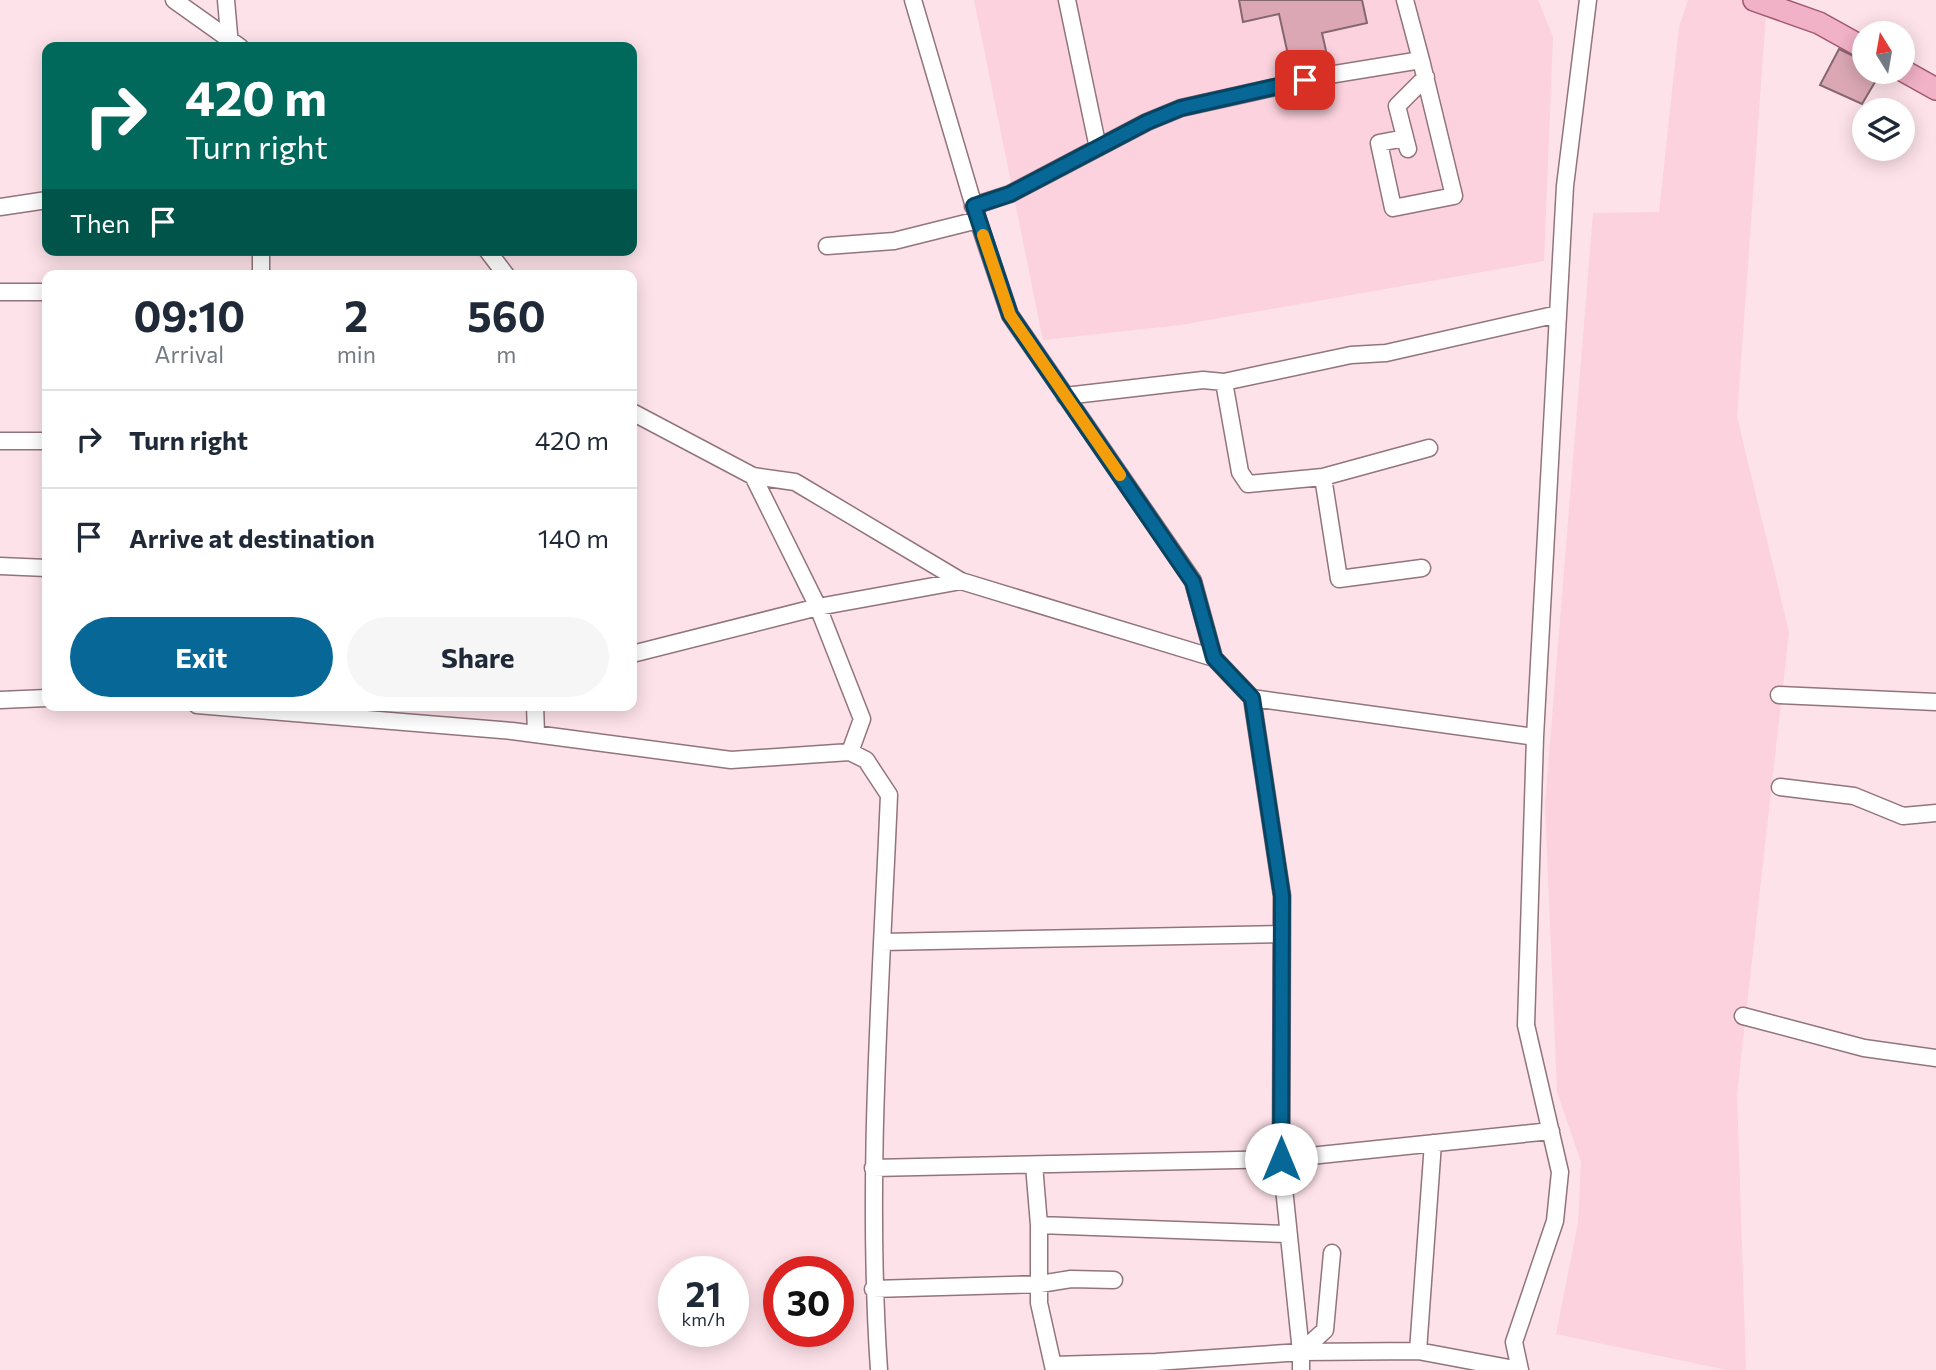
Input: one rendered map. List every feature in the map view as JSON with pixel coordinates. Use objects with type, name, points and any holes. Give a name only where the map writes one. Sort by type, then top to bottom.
[{"type":"main road","points":[[1754,0],[1819,23],[1852,41]]},
{"type":"main road","points":[[1915,77],[1936,89]]},
{"type":"street","points":[[174,0],[229,42]]},
{"type":"street","points":[[226,0],[233,42]]},
{"type":"street","points":[[913,0],[976,213],[1010,315],[1193,582],[1214,658],[1252,698],[1282,896],[1281,1159],[1301,1370]]},
{"type":"street","points":[[1068,0],[1098,148]]},
{"type":"street","points":[[1405,0],[1426,77],[1454,196],[1393,208],[1379,143],[1407,144],[1397,106],[1426,77]]},
{"type":"street","points":[[1034,1165],[1039,1225],[1039,1303],[1053,1367],[1156,1363],[1301,1352],[1418,1351],[1520,1370],[1514,1342],[1555,1221],[1559,1172],[1526,1025],[1535,737],[1565,186],[1588,0]]},
{"type":"street","points":[[827,246],[894,241],[976,213],[1147,122],[1181,108],[1329,75],[1421,60]]},
{"type":"street","points":[[0,207],[42,201]]},
{"type":"street","points":[[492,256],[502,270]]},
{"type":"street","points":[[0,292],[42,292]]},
{"type":"street","points":[[1065,396],[1203,380],[1224,382],[1351,355],[1387,353],[1558,314]]},
{"type":"street","points":[[1224,382],[1240,472],[1248,484],[1323,477],[1429,447]]},
{"type":"street","points":[[637,415],[753,476],[795,482],[961,581],[1214,658]]},
{"type":"street","points":[[0,441],[42,441]]},
{"type":"street","points":[[753,476],[818,607],[862,719],[850,752]]},
{"type":"street","points":[[1323,477],[1339,579],[1422,568]]},
{"type":"street","points":[[0,566],[42,568]]},
{"type":"street","points":[[637,653],[818,607],[961,581]]},
{"type":"street","points":[[1779,695],[1936,702]]},
{"type":"street","points":[[0,700],[42,698]]},
{"type":"street","points":[[1252,698],[1535,737]]},
{"type":"street","points":[[304,711],[536,734],[731,760],[850,752],[866,760],[889,795],[873,1168],[873,1289],[879,1370]]},
{"type":"street","points":[[535,711],[536,734]]},
{"type":"street","points":[[1780,787],[1854,796],[1903,816],[1936,813]]},
{"type":"street","points":[[883,942],[1282,934]]},
{"type":"street","points":[[1743,1016],[1864,1048],[1936,1058]]},
{"type":"street","points":[[873,1168],[1281,1159],[1551,1130]]},
{"type":"street","points":[[1418,1351],[1433,1143]]},
{"type":"street","points":[[1039,1225],[1287,1234]]},
{"type":"street","points":[[1301,1352],[1325,1330],[1332,1253]]},
{"type":"street","points":[[873,1289],[1040,1284],[1071,1279],[1114,1280]]},
{"type":"shaded area","points":[[974,0],[1538,0],[1553,37],[1544,261],[1180,325],[1043,340]]},
{"type":"shaded area","points":[[1688,0],[1767,0],[1737,417],[1789,632],[1737,1094],[1746,1370],[1727,1370],[1556,1334],[1578,1223],[1581,1162],[1557,1092],[1545,805],[1593,213],[1659,212],[1679,27]]},
{"type":"building","points":[[1239,0],[1362,0],[1367,23],[1322,33],[1329,64],[1292,73],[1279,14],[1243,22]]},
{"type":"building","points":[[1839,49],[1852,55],[1852,84],[1874,84],[1866,98],[1852,99],[1820,85]]},
{"type":"slow traffic","points":[[983,235],[1010,315],[1120,475]]},
{"type":"route","points":[[1281,1159],[1282,896],[1252,698],[1214,658],[1193,582],[1010,315],[974,206],[1010,194],[1147,122],[1181,108],[1305,80]]}]
